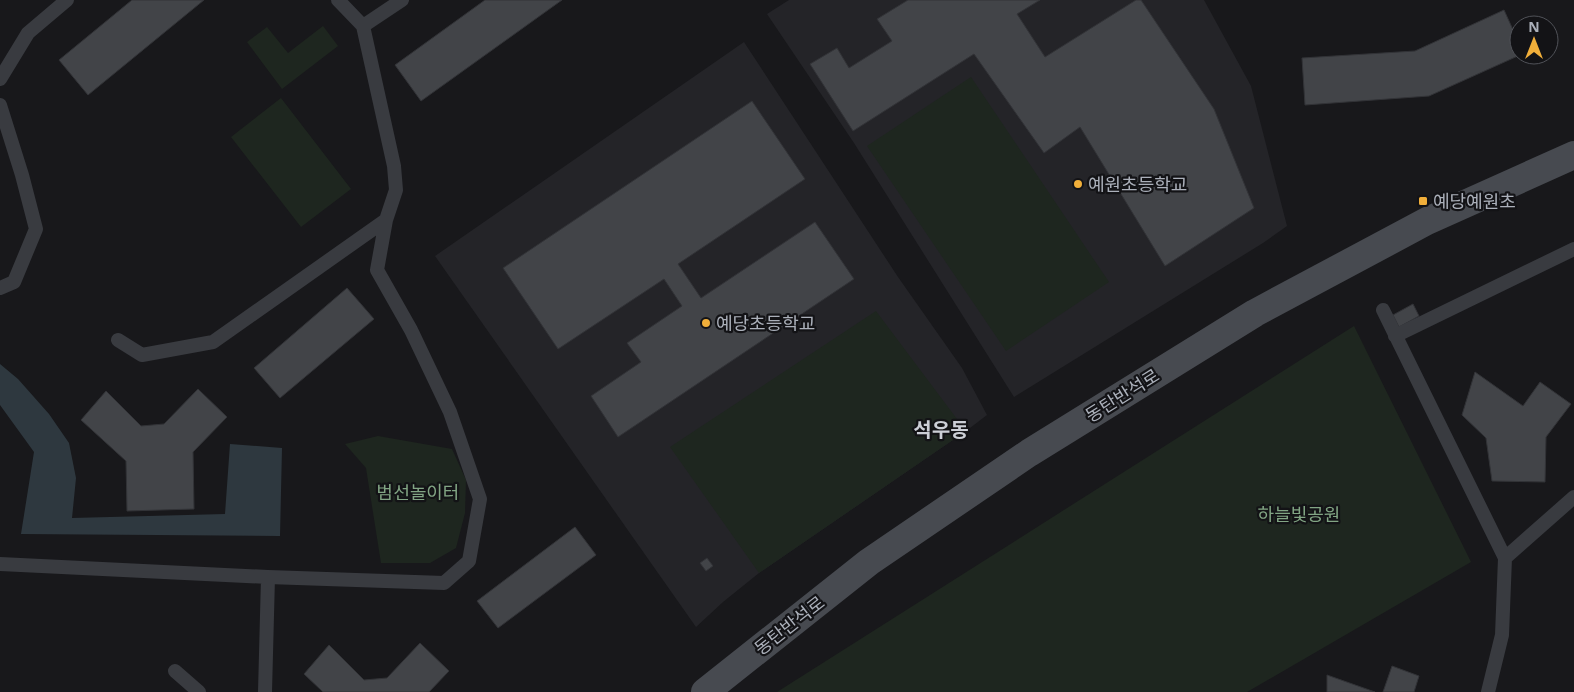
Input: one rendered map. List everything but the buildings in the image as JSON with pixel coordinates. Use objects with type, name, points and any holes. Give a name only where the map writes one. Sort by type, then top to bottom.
[{"type":"street","name":"동탄반석로","points":[[704,692],[869,562],[1028,453],[1255,313],[1427,221],[1574,155]]},
{"type":"lane","points":[[0,79],[28,33],[68,0]]},
{"type":"lane","points":[[0,564],[268,577],[444,583],[469,561],[480,500],[450,412],[411,330],[378,270],[386,220],[396,190],[394,166],[363,26],[338,0]]},
{"type":"lane","points":[[363,26],[402,0]]},
{"type":"lane","points":[[0,105],[22,175],[36,229],[14,282],[0,288]]},
{"type":"lane","points":[[118,340],[142,355],[213,342],[386,220]]},
{"type":"lane","points":[[1396,336],[1574,249]]},
{"type":"lane","points":[[1383,310],[1505,558],[1502,635],[1488,692]]},
{"type":"lane","points":[[1505,558],[1572,502]]},
{"type":"lane","points":[[266,692],[268,577]]},
{"type":"lane","points":[[175,671],[199,692]]},
{"type":"shaded area","name":"예원초등학교","points":[[789,0],[1204,0],[1251,86],[1287,226],[1263,243],[1014,397],[854,143],[767,14]]},
{"type":"shaded area","name":"예당초등학교","points":[[744,42],[898,277],[962,368],[987,415],[759,573],[696,627],[435,256]]},
{"type":"shaded area","points":[[0,364],[18,379],[49,414],[69,443],[76,478],[72,518],[225,514],[230,444],[282,448],[280,536],[21,534],[34,452],[0,405]]},
{"type":"green space","points":[[323,26],[338,46],[282,89],[247,42],[267,27],[288,53]]},
{"type":"green space","points":[[971,77],[1109,282],[1006,351],[867,146]]},
{"type":"green space","points":[[281,98],[351,189],[301,227],[231,137]]},
{"type":"green space","points":[[876,311],[966,431],[759,573],[670,447]]},
{"type":"green space","name":"하늘빛공원","points":[[1354,326],[1471,562],[1247,692],[777,692]]},
{"type":"green space","name":"범선놀이터","points":[[378,436],[452,449],[466,480],[465,513],[456,548],[430,563],[381,563],[366,468],[345,444]]},
{"type":"place","name":"예원초등학교","points":[[1078,184]]},
{"type":"place","name":"예당예원초","points":[[1423,201]]},
{"type":"place","name":"예당초등학교","points":[[706,323]]},
{"type":"district","name":"석우동","points":[[941,429]]}]
